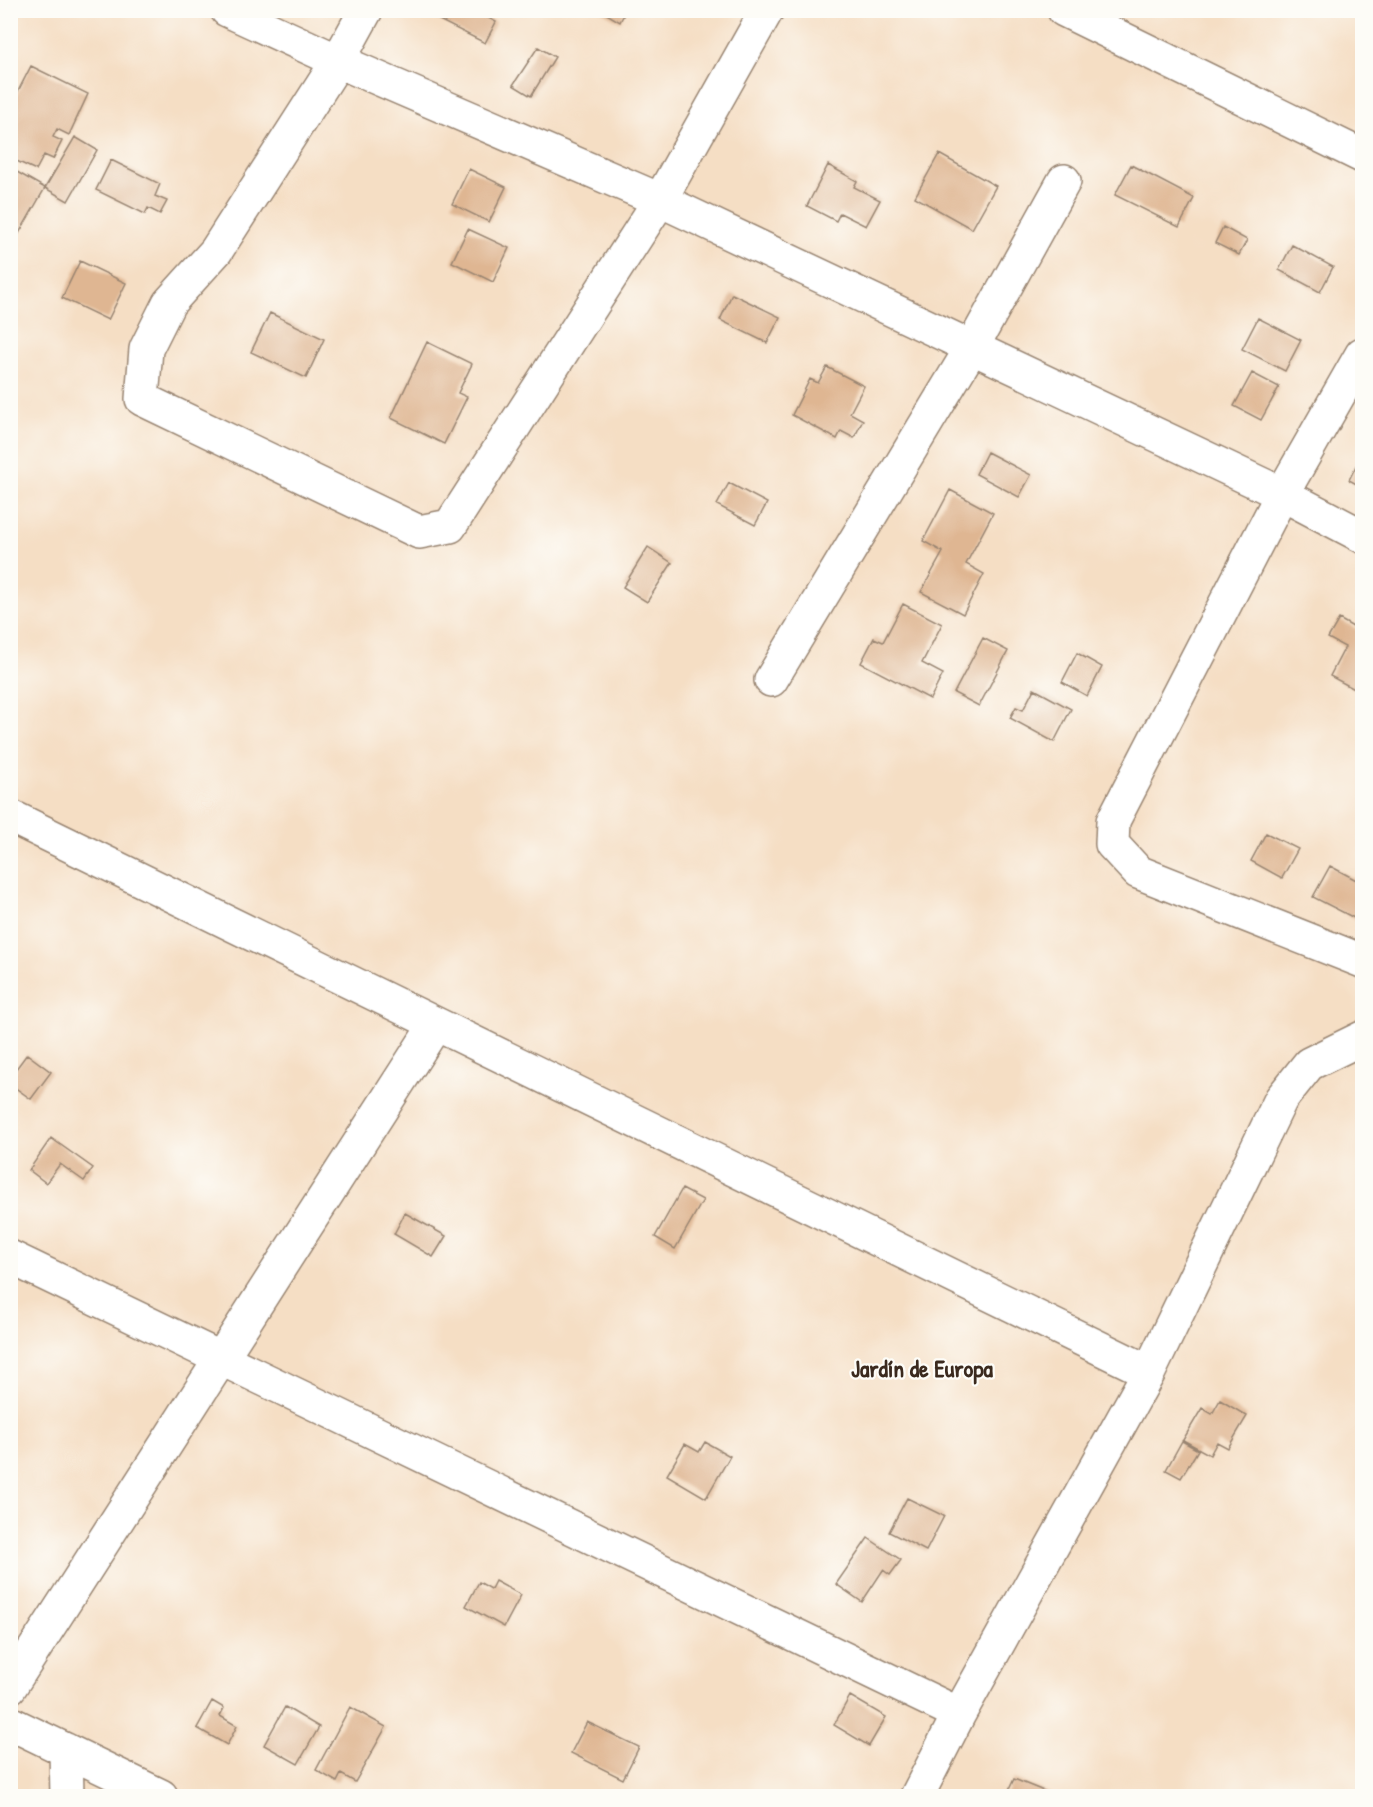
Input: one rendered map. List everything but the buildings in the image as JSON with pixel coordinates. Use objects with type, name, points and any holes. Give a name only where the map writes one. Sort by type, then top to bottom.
[{"type":"street","points":[[227,10],[338,62],[660,200],[971,349],[1282,494],[1362,536]]},
{"type":"street","points":[[366,10],[338,62],[216,250],[169,303],[146,349],[142,399],[419,532],[450,526],[660,200],[767,10]]},
{"type":"street","points":[[1064,10],[1362,156]]},
{"type":"street","points":[[771,680],[971,349],[1064,181]]},
{"type":"street","points":[[1362,354],[1282,494],[1113,820],[1112,844],[1138,872],[1362,961]]},
{"type":"street","points":[[10,816],[1149,1371]]},
{"type":"street","points":[[10,1687],[436,1024]]},
{"type":"street","points":[[917,1797],[958,1714],[1149,1371],[1281,1099],[1308,1064],[1362,1038]]},
{"type":"street","points":[[10,1257],[958,1714]]},
{"type":"street","points":[[10,1723],[161,1797]]},
{"type":"street","points":[[66,1750],[67,1797]]},
{"type":"district","name":"Jardín de Europa","points":[[922,1368]]}]
